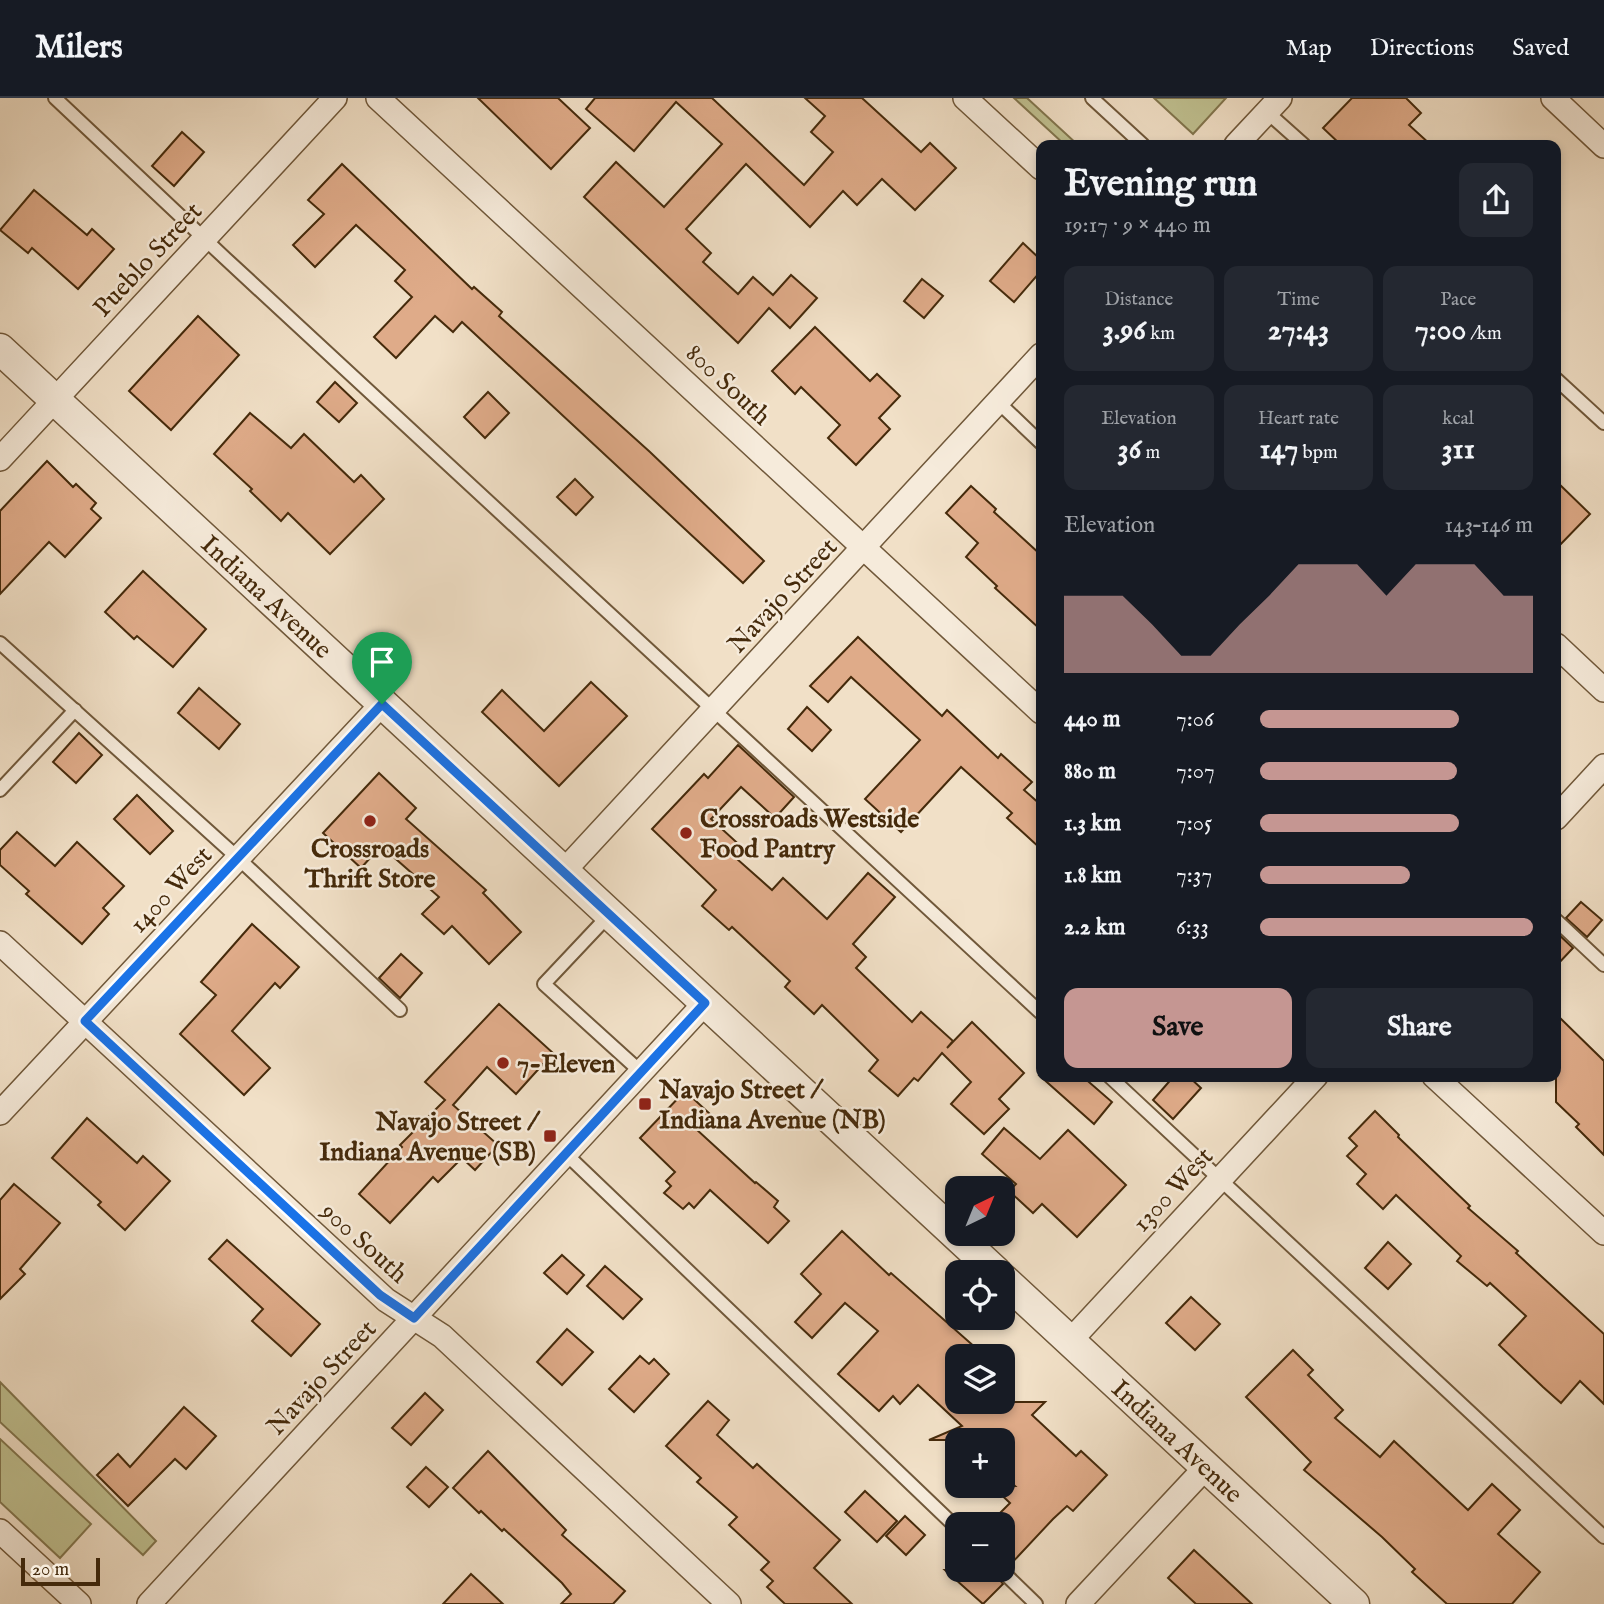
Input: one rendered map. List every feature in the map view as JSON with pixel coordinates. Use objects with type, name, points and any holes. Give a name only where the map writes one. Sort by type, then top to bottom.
[{"type":"street","name":"Pueblo Street","points":[[0,459],[335,98]]},
{"type":"street","name":"800 South","points":[[378,98],[1036,707]]},
{"type":"street","points":[[965,98],[1036,163]]},
{"type":"street","points":[[1553,98],[1604,146]]},
{"type":"street","points":[[1241,140],[1273,105]]},
{"type":"street","name":"Indiana Avenue","points":[[0,349],[983,1260]]},
{"type":"street","name":"Navajo Street","points":[[563,872],[1036,360]]},
{"type":"street","points":[[1561,650],[1604,690]]},
{"type":"street","name":"1400 West","points":[[0,1113],[382,704]]},
{"type":"street","points":[[1561,813],[1604,766]]},
{"type":"street","name":"900 South","points":[[0,943],[380,1295],[442,1336],[729,1604]]},
{"type":"street","name":"Navajo Street","points":[[149,1604],[705,1003]]},
{"type":"street","name":"1300 West","points":[[1070,1341],[1310,1082]]},
{"type":"street","points":[[1440,1082],[1604,1233]]},
{"type":"street","name":"Indiana Avenue","points":[[1015,1290],[1354,1604]]},
{"type":"street","points":[[1078,1604],[1206,1467]]},
{"type":"street","points":[[0,1531],[79,1604]]},
{"type":"lane","points":[[55,98],[1036,1008]]},
{"type":"lane","points":[[1092,98],[1138,140]]},
{"type":"lane","points":[[1273,105],[1300,140]]},
{"type":"lane","points":[[1561,384],[1604,424]]},
{"type":"lane","points":[[998,402],[1036,438]]},
{"type":"lane","points":[[0,643],[238,858],[400,1010]]},
{"type":"lane","points":[[0,790],[75,710]]},
{"type":"lane","points":[[609,915],[544,984],[641,1072]]},
{"type":"lane","points":[[1561,925],[1604,965]]},
{"type":"lane","points":[[1115,1082],[1604,1537]]},
{"type":"lane","points":[[566,1154],[945,1517]]},
{"type":"lane","points":[[1014,1582],[1037,1604]]},
{"type":"green space","points":[[1014,98],[1027,98],[1073,140],[1060,140]]},
{"type":"green space","points":[[1154,98],[1226,98],[1193,134]]},
{"type":"green space","points":[[0,1382],[156,1541],[143,1555],[0,1422]]},
{"type":"green space","points":[[0,1439],[91,1524],[60,1558],[0,1502]]},
{"type":"building","points":[[478,98],[558,98],[590,128],[551,169]]},
{"type":"building","points":[[595,98],[712,98],[804,185],[833,152],[811,132],[825,116],[805,98],[862,98],[921,152],[930,143],[956,168],[915,210],[882,179],[857,205],[843,191],[810,227],[746,164],[686,229],[711,253],[703,262],[738,294],[753,277],[773,295],[791,275],[817,298],[790,328],[769,308],[738,343],[584,197],[616,162],[664,207],[722,144],[676,102],[634,151],[586,109]]},
{"type":"building","points":[[1352,98],[1406,98],[1421,113],[1409,125],[1426,140],[1336,140],[1323,128]]},
{"type":"building","points":[[182,132],[204,152],[174,186],[152,166]]},
{"type":"building","points":[[342,164],[472,289],[474,287],[502,312],[499,316],[650,452],[764,561],[743,583],[462,322],[453,332],[435,316],[396,358],[374,337],[412,297],[395,281],[405,270],[356,225],[315,267],[293,245],[324,214],[308,200]]},
{"type":"building","points":[[34,190],[87,235],[92,229],[114,249],[78,289],[32,248],[28,253],[0,230]]},
{"type":"building","points":[[1023,243],[1036,255],[1036,277],[1014,302],[990,281]]},
{"type":"building","points":[[922,279],[943,296],[924,318],[904,301]]},
{"type":"building","points":[[198,316],[239,355],[171,430],[129,391]]},
{"type":"building","points":[[815,327],[870,381],[877,374],[900,396],[879,418],[890,429],[856,465],[828,438],[840,425],[801,387],[795,394],[772,371]]},
{"type":"building","points":[[335,382],[357,403],[339,422],[317,402]]},
{"type":"building","points":[[488,392],[509,413],[485,438],[464,417]]},
{"type":"building","points":[[250,413],[291,448],[304,434],[354,482],[361,475],[384,499],[330,554],[288,513],[281,521],[250,491],[252,489],[214,454]]},
{"type":"building","points":[[47,461],[73,487],[76,484],[96,503],[91,509],[101,518],[65,557],[49,542],[0,594],[0,511]]},
{"type":"building","points":[[575,479],[593,497],[576,515],[557,497]]},
{"type":"building","points":[[971,486],[996,509],[994,512],[1036,550],[1036,625],[966,557],[978,543],[946,513]]},
{"type":"building","points":[[1561,486],[1590,514],[1561,544]]},
{"type":"building","points":[[143,571],[206,629],[173,667],[137,636],[134,639],[105,612]]},
{"type":"building","points":[[858,637],[942,716],[947,710],[998,758],[1001,754],[1032,782],[1024,790],[1036,801],[1036,844],[1007,818],[1012,813],[961,767],[901,832],[865,799],[920,740],[851,677],[828,702],[810,686]]},
{"type":"building","points":[[591,682],[627,716],[559,786],[482,712],[502,690],[544,731]]},
{"type":"building","points":[[199,688],[240,724],[219,749],[178,713]]},
{"type":"building","points":[[807,707],[831,730],[812,751],[788,729]]},
{"type":"building","points":[[79,733],[102,755],[76,783],[53,762]]},
{"type":"building","points":[[738,745],[794,797],[775,818],[741,787],[711,819],[745,850],[737,859],[772,890],[783,878],[827,919],[868,873],[895,897],[853,944],[866,957],[856,968],[912,1022],[921,1012],[953,1041],[947,1048],[972,1022],[1024,1073],[999,1099],[1009,1109],[984,1134],[951,1104],[971,1082],[942,1053],[918,1081],[914,1078],[898,1096],[869,1071],[878,1060],[822,1005],[814,1014],[785,987],[790,981],[732,927],[729,930],[702,906],[716,890],[652,829],[704,774],[708,778]]},
{"type":"building","points":[[379,773],[416,808],[406,819],[486,890],[483,893],[521,932],[489,964],[452,926],[444,934],[422,914],[439,897],[381,846],[361,868],[323,833]]},
{"type":"building","points":[[137,795],[173,831],[150,854],[114,819]]},
{"type":"building","points":[[17,832],[55,866],[77,842],[124,886],[103,908],[109,914],[82,944],[26,894],[29,891],[0,865],[0,850]]},
{"type":"building","points":[[1581,902],[1602,920],[1587,937],[1566,918]]},
{"type":"building","points":[[252,924],[299,967],[280,988],[275,983],[232,1031],[270,1068],[244,1095],[180,1034],[216,995],[201,982]]},
{"type":"building","points":[[1561,937],[1573,948],[1561,961]]},
{"type":"building","points":[[401,954],[422,973],[400,998],[379,978]]},
{"type":"building","points":[[499,1004],[553,1053],[516,1094],[487,1067],[453,1105],[498,1145],[475,1170],[462,1158],[438,1182],[433,1177],[390,1223],[359,1194],[402,1147],[400,1145],[445,1100],[425,1082]]},
{"type":"building","points":[[1561,1019],[1604,1061],[1604,1155],[1576,1127],[1579,1124],[1556,1102],[1556,1082],[1561,1082]]},
{"type":"building","points":[[1047,1082],[1089,1082],[1112,1102],[1094,1124]]},
{"type":"building","points":[[1169,1082],[1194,1082],[1201,1088],[1173,1119],[1153,1100]]},
{"type":"building","points":[[685,1091],[710,1114],[696,1129],[778,1201],[774,1207],[789,1221],[768,1243],[710,1190],[694,1208],[689,1203],[683,1209],[664,1193],[671,1186],[666,1181],[675,1172],[640,1138]]},
{"type":"building","points":[[1375,1111],[1398,1137],[1470,1206],[1468,1208],[1518,1251],[1516,1253],[1604,1334],[1604,1404],[1580,1381],[1561,1403],[1543,1387],[1499,1345],[1526,1316],[1490,1283],[1487,1286],[1457,1261],[1461,1256],[1396,1195],[1383,1209],[1357,1184],[1366,1174],[1347,1156],[1357,1146],[1349,1138]]},
{"type":"building","points":[[87,1118],[137,1163],[143,1156],[170,1181],[125,1230],[98,1205],[101,1202],[52,1158]]},
{"type":"building","points":[[1004,1128],[1040,1159],[1068,1130],[1126,1185],[1077,1237],[1042,1204],[1033,1213],[1015,1196],[1015,1176],[1007,1176],[982,1154]]},
{"type":"building","points":[[14,1184],[60,1223],[20,1269],[25,1274],[0,1299],[0,1200]]},
{"type":"building","points":[[842,1231],[889,1275],[891,1273],[945,1321],[945,1330],[956,1330],[971,1344],[945,1344],[945,1410],[918,1385],[900,1404],[893,1396],[879,1411],[838,1374],[878,1331],[845,1303],[812,1338],[795,1322],[821,1294],[801,1274]]},
{"type":"building","points":[[227,1240],[320,1324],[291,1356],[252,1321],[263,1309],[209,1259]]},
{"type":"building","points":[[1388,1242],[1411,1264],[1388,1289],[1365,1268]]},
{"type":"building","points":[[562,1255],[584,1275],[567,1294],[544,1273]]},
{"type":"building","points":[[605,1266],[642,1299],[623,1319],[587,1286]]},
{"type":"building","points":[[1191,1297],[1220,1324],[1195,1350],[1166,1323]]},
{"type":"building","points":[[567,1329],[593,1352],[562,1385],[537,1362]]},
{"type":"building","points":[[1293,1350],[1313,1370],[1308,1375],[1343,1410],[1335,1418],[1380,1457],[1394,1441],[1468,1510],[1492,1484],[1520,1510],[1498,1534],[1540,1572],[1512,1604],[1447,1604],[1412,1572],[1415,1569],[1382,1537],[1304,1470],[1311,1462],[1246,1397]]},
{"type":"building","points":[[640,1356],[649,1364],[654,1359],[669,1374],[634,1412],[609,1389]]},
{"type":"building","points":[[425,1393],[443,1410],[411,1445],[392,1428]]},
{"type":"building","points":[[708,1401],[729,1420],[717,1435],[753,1468],[757,1464],[840,1540],[814,1568],[852,1604],[785,1604],[767,1587],[773,1581],[761,1570],[769,1562],[729,1525],[737,1517],[697,1482],[701,1478],[666,1446]]},
{"type":"building","points":[[1015,1402],[1045,1402],[1032,1415],[1076,1456],[1081,1451],[1107,1475],[1073,1511],[1067,1506],[1015,1560],[1015,1512],[1001,1512],[1010,1503],[1005,1498],[1015,1498],[1015,1428],[957,1428],[962,1426],[949,1414],[1015,1414]]},
{"type":"building","points":[[184,1407],[216,1436],[186,1469],[175,1459],[128,1506],[97,1475],[118,1454],[130,1467]]},
{"type":"building","points":[[945,1433],[945,1440],[929,1440]]},
{"type":"building","points":[[488,1451],[566,1530],[562,1535],[625,1591],[613,1604],[561,1604],[571,1594],[562,1583],[504,1529],[502,1531],[481,1511],[479,1513],[453,1488]]},
{"type":"building","points":[[426,1467],[448,1487],[429,1507],[407,1487]]},
{"type":"building","points":[[865,1491],[897,1521],[877,1542],[845,1512]]},
{"type":"building","points":[[905,1516],[925,1535],[906,1555],[886,1536]]},
{"type":"building","points":[[1194,1550],[1252,1604],[1196,1604],[1168,1578]]},
{"type":"building","points":[[471,1574],[485,1587],[503,1604],[443,1604]]},
{"type":"building","points":[[958,1582],[1001,1582],[1003,1584],[983,1604]]},
{"type":"place","name":"Crossroads Thrift Store","points":[[370,821]]},
{"type":"place","name":"Crossroads Westside Food Pantry","points":[[686,833]]},
{"type":"place","name":"7-Eleven","points":[[503,1063]]},
{"type":"place","name":"Navajo Street / Indiana Avenue (NB)","points":[[645,1104]]},
{"type":"place","name":"Navajo Street / Indiana Avenue (SB)","points":[[550,1136]]},
{"type":"route","points":[[382,704],[705,1003],[414,1318],[380,1295],[85,1021],[382,704]]}]
